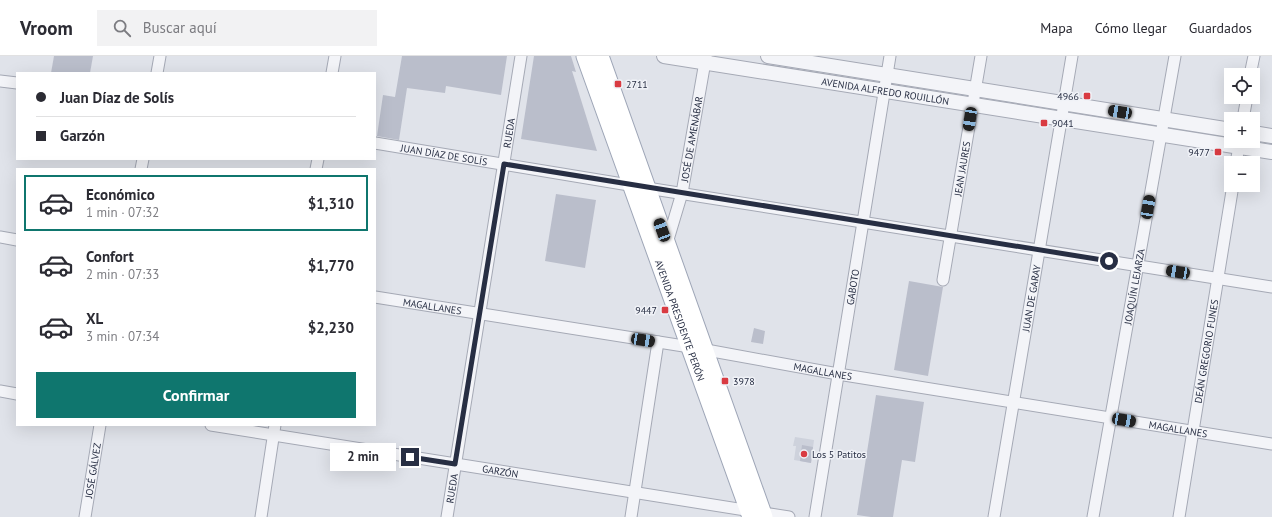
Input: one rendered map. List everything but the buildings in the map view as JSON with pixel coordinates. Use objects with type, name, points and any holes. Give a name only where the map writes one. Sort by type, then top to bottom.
[{"type":"main road","name":"AVENIDA PRESIDENTE PERÓN","points":[[585,56],[639,186],[756,514]]},
{"type":"main road","name":"AVENIDA PRESIDENTE PERÓN","points":[[600,56],[639,186],[667,244],[698,348]]},
{"type":"street","points":[[157,72],[160,56]]},
{"type":"street","points":[[332,72],[334,56]]},
{"type":"street","name":"RUEDA","points":[[447,517],[521,56]]},
{"type":"street","name":"AVENIDA ALFREDO ROUILLÓN","points":[[664,56],[705,59],[884,91],[1061,119],[1224,142]]},
{"type":"street","name":"AVENIDA ALFREDO ROUILLÓN","points":[[768,56],[1224,129]]},
{"type":"street","name":"GABOTO","points":[[815,517],[890,56]]},
{"type":"street","name":"JEAN JAURES","points":[[943,280],[981,56]]},
{"type":"street","name":"JUAN DE GARAY","points":[[994,517],[1072,56]]},
{"type":"street","name":"JOAQUÍN LEJARZA","points":[[1093,517],[1175,56]]},
{"type":"street","points":[[1251,68],[1254,56]]},
{"type":"street","name":"JOSÉ DE AMENÁBAR","points":[[667,244],[682,193],[705,59]]},
{"type":"street","points":[[0,81],[16,83]]},
{"type":"street","points":[[1260,134],[1272,136]]},
{"type":"street","name":"JUAN DÍAZ DE SOLÍS","points":[[376,143],[1272,287]]},
{"type":"street","name":"AVENIDA ALFREDO ROUILLÓN","points":[[1256,148],[1272,152]]},
{"type":"street","name":"DEÁN GREGORIO FUNES","points":[[1179,517],[1232,192]]},
{"type":"street","points":[[0,237],[16,240]]},
{"type":"street","name":"MAGALLANES","points":[[376,297],[698,348],[838,374],[1272,444]]},
{"type":"street","points":[[631,517],[658,342]]},
{"type":"street","points":[[0,392],[16,394]]},
{"type":"street","name":"JOSÉ GÁLVEZ","points":[[84,517],[100,426]]},
{"type":"street","name":"GARZÓN","points":[[224,426],[274,430],[455,464],[634,492],[756,514],[789,517]]},
{"type":"street","points":[[261,517],[274,430]]},
{"type":"shaded area","name":"Los 5 Patitos","points":[[795,437],[814,440],[811,463],[794,460],[796,446],[793,446]]},
{"type":"place","name":"2711","points":[[618,84]]},
{"type":"place","name":"4966","points":[[1087,96]]},
{"type":"place","name":"9041","points":[[1044,123]]},
{"type":"place","name":"9477","points":[[1218,152]]},
{"type":"place","name":"9447","points":[[665,310]]},
{"type":"place","name":"3978","points":[[725,381]]},
{"type":"place","name":"Los 5 Patitos","points":[[804,454]]},
{"type":"route","points":[[410,457],[455,464],[504,164],[1109,261]]}]
